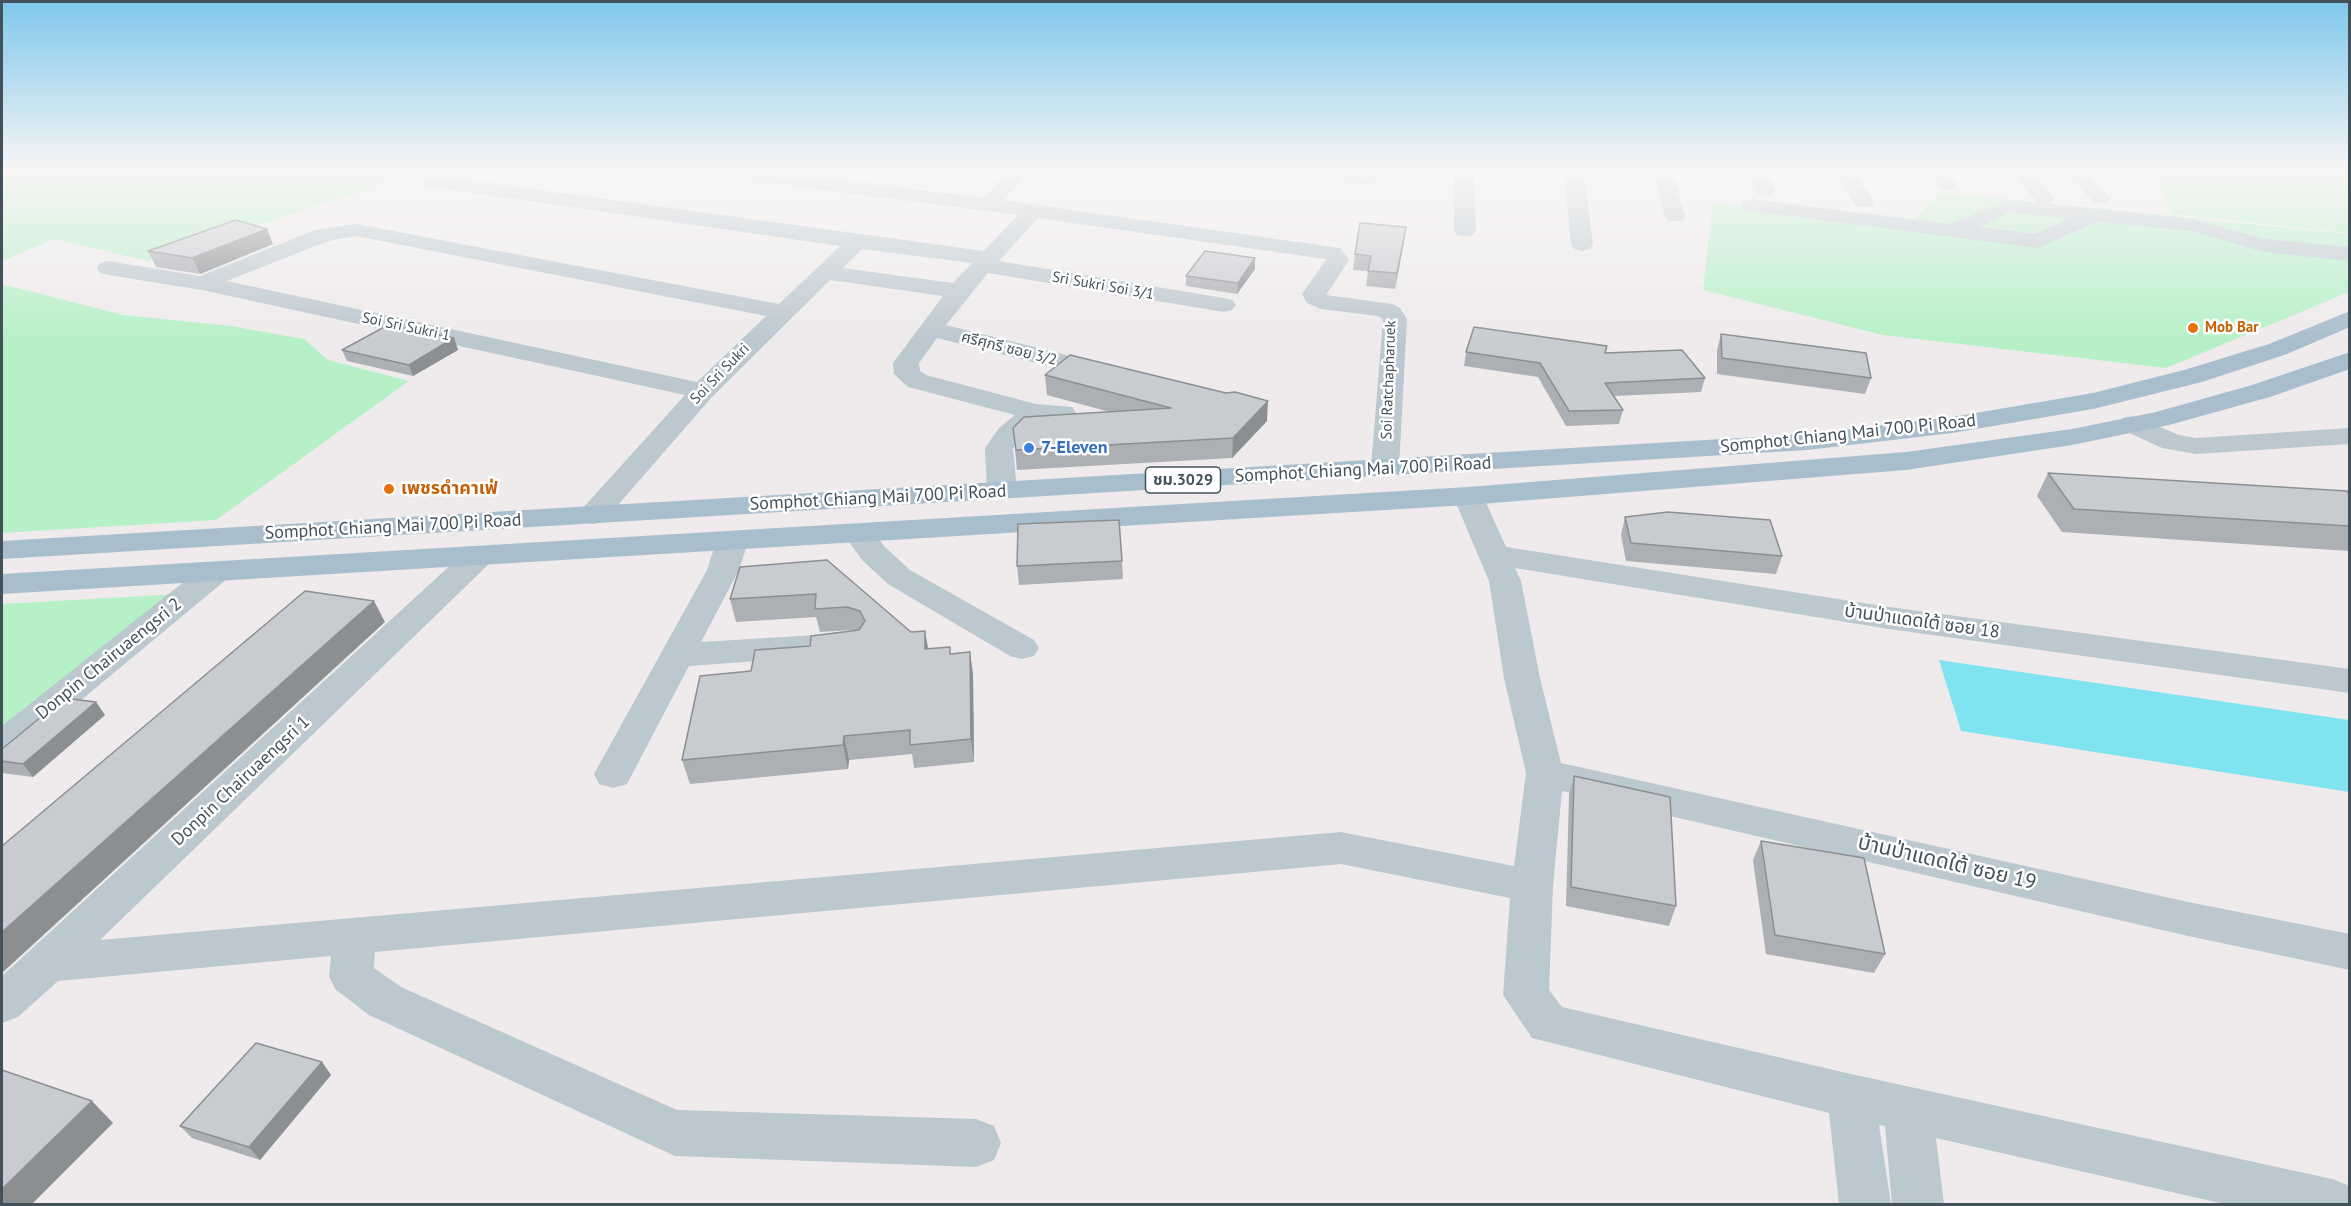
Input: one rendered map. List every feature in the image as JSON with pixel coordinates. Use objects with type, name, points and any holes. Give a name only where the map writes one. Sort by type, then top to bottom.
[{"type":"main road","name":"Somphot Chiang Mai 700 Pi Road","points":[[2,550],[1807,442],[1952,425],[2092,401],[2193,376],[2278,349],[2349,318]]},
{"type":"main road","name":"Somphot Chiang Mai 700 Pi Road","points":[[2,584],[859,535],[1468,496],[1705,479],[1906,461],[2072,437],[2133,424],[2261,391],[2349,360]]},
{"type":"street","name":"Sri Sukri Soi 3/1","points":[[761,228],[986,262],[1224,305]]},
{"type":"street","points":[[1002,490],[999,448],[1009,434],[1048,413],[917,381],[907,374],[906,363],[959,291],[1017,228]]},
{"type":"street","name":"Soi Ratchapharuek","points":[[1157,228],[1328,252],[1336,255],[1338,260],[1314,294],[1315,298],[1321,302],[1384,309],[1392,313],[1395,319],[1385,468]]},
{"type":"street","points":[[1580,228],[1582,244]]},
{"type":"street","points":[[1937,228],[2038,241],[2060,228]]},
{"type":"street","points":[[1953,231],[1959,228]]},
{"type":"street","points":[[2204,228],[2264,244],[2349,254]]},
{"type":"street","points":[[202,283],[323,235],[356,230],[782,312]]},
{"type":"street","name":"Soi Sri Sukri","points":[[593,515],[703,391],[782,312],[857,242]]},
{"type":"street","name":"Soi Sri Sukri 1","points":[[108,268],[202,283],[703,391]]},
{"type":"street","points":[[826,273],[959,291]]},
{"type":"street","name":"ศรีศุกรี ซอย 3/2","points":[[931,329],[1124,377]]},
{"type":"street","points":[[2133,424],[2172,442],[2196,446],[2349,436]]},
{"type":"street","points":[[1468,496],[1496,555],[1505,580],[1522,678],[1545,773],[1532,886],[1526,995],[1548,1024],[1851,1096],[2332,1204]]},
{"type":"street","points":[[859,535],[873,553],[899,577],[968,620],[1022,648]]},
{"type":"street","points":[[613,774],[723,570],[732,542]]},
{"type":"street","name":"บ้านป่าแดดใต้ ซอย 18","points":[[1496,555],[1889,618],[2349,681]]},
{"type":"street","name":"Donpin Chairuaengsri 1","points":[[2,1003],[478,557]]},
{"type":"street","name":"Donpin Chairuaengsri 2","points":[[2,746],[216,572]]},
{"type":"street","points":[[677,655],[851,644]]},
{"type":"street","name":"บ้านป่าแดดใต้ ซอย 19","points":[[1545,773],[2188,920],[2349,952]]},
{"type":"street","points":[[47,963],[354,938],[1341,848],[1532,886]]},
{"type":"street","points":[[354,938],[351,976],[385,1001],[675,1133],[976,1143]]},
{"type":"street","points":[[1851,1096],[1865,1204]]},
{"type":"street","points":[[1908,1109],[1918,1204]]},
{"type":"green space","points":[[2,228],[248,228],[148,261],[54,239],[2,261]]},
{"type":"green space","points":[[1710,228],[2293,228],[2349,234],[2349,292],[2166,368],[1883,335],[1703,290]]},
{"type":"green space","points":[[2305,228],[2349,228],[2349,233]]},
{"type":"green space","points":[[2,284],[123,315],[231,326],[304,339],[328,360],[409,381],[216,520],[2,533]]},
{"type":"green space","points":[[179,594],[2,738],[2,604]]},
{"type":"water","points":[[1939,660],[2349,720],[2349,792],[1961,731]]},
{"type":"building","points":[[212,228],[267,229],[192,258],[148,251]]},
{"type":"building","points":[[1359,228],[1406,228],[1397,273],[1368,271],[1371,256],[1355,254]]},
{"type":"building","points":[[1205,251],[1255,258],[1238,283],[1186,276]]},
{"type":"building","points":[[388,325],[454,338],[409,365],[342,350]]},
{"type":"building","points":[[1474,327],[1607,346],[1605,353],[1682,350],[1705,378],[1605,383],[1623,410],[1569,411],[1540,363],[1466,352]]},
{"type":"building","points":[[1721,334],[1866,353],[1871,378],[1722,358]]},
{"type":"building","points":[[1070,355],[1268,401],[1233,438],[1016,450],[1013,428],[1024,417],[1171,408],[1045,375]]},
{"type":"building","points":[[2048,473],[2347,491],[2349,494],[2349,526],[2074,509]]},
{"type":"building","points":[[1668,512],[1770,520],[1782,556],[1631,543],[1625,517]]},
{"type":"building","points":[[1119,520],[1122,561],[1017,566],[1018,524]]},
{"type":"building","points":[[827,560],[911,632],[925,631],[925,649],[950,647],[950,654],[970,652],[971,739],[910,745],[910,730],[844,736],[843,745],[682,760],[700,676],[751,671],[755,650],[810,646],[811,636],[859,630],[865,621],[860,611],[847,607],[815,609],[816,594],[730,599],[740,567]]},
{"type":"building","points":[[305,591],[374,601],[2,932],[2,846]]},
{"type":"building","points":[[64,698],[96,702],[23,764],[2,761],[2,749]]},
{"type":"building","points":[[1574,776],[1670,797],[1676,906],[1571,887]]},
{"type":"building","points":[[1761,841],[1864,858],[1885,954],[1775,935]]},
{"type":"building","points":[[256,1043],[322,1062],[249,1147],[180,1126]]},
{"type":"building","points":[[2,1070],[92,1101],[2,1189]]},
{"type":"place","name":"Mob Bar","points":[[2193,328]]},
{"type":"place","name":"7-Eleven","points":[[1029,448]]},
{"type":"place","name":"เพชรดำคาเฟ่","points":[[389,489]]}]
